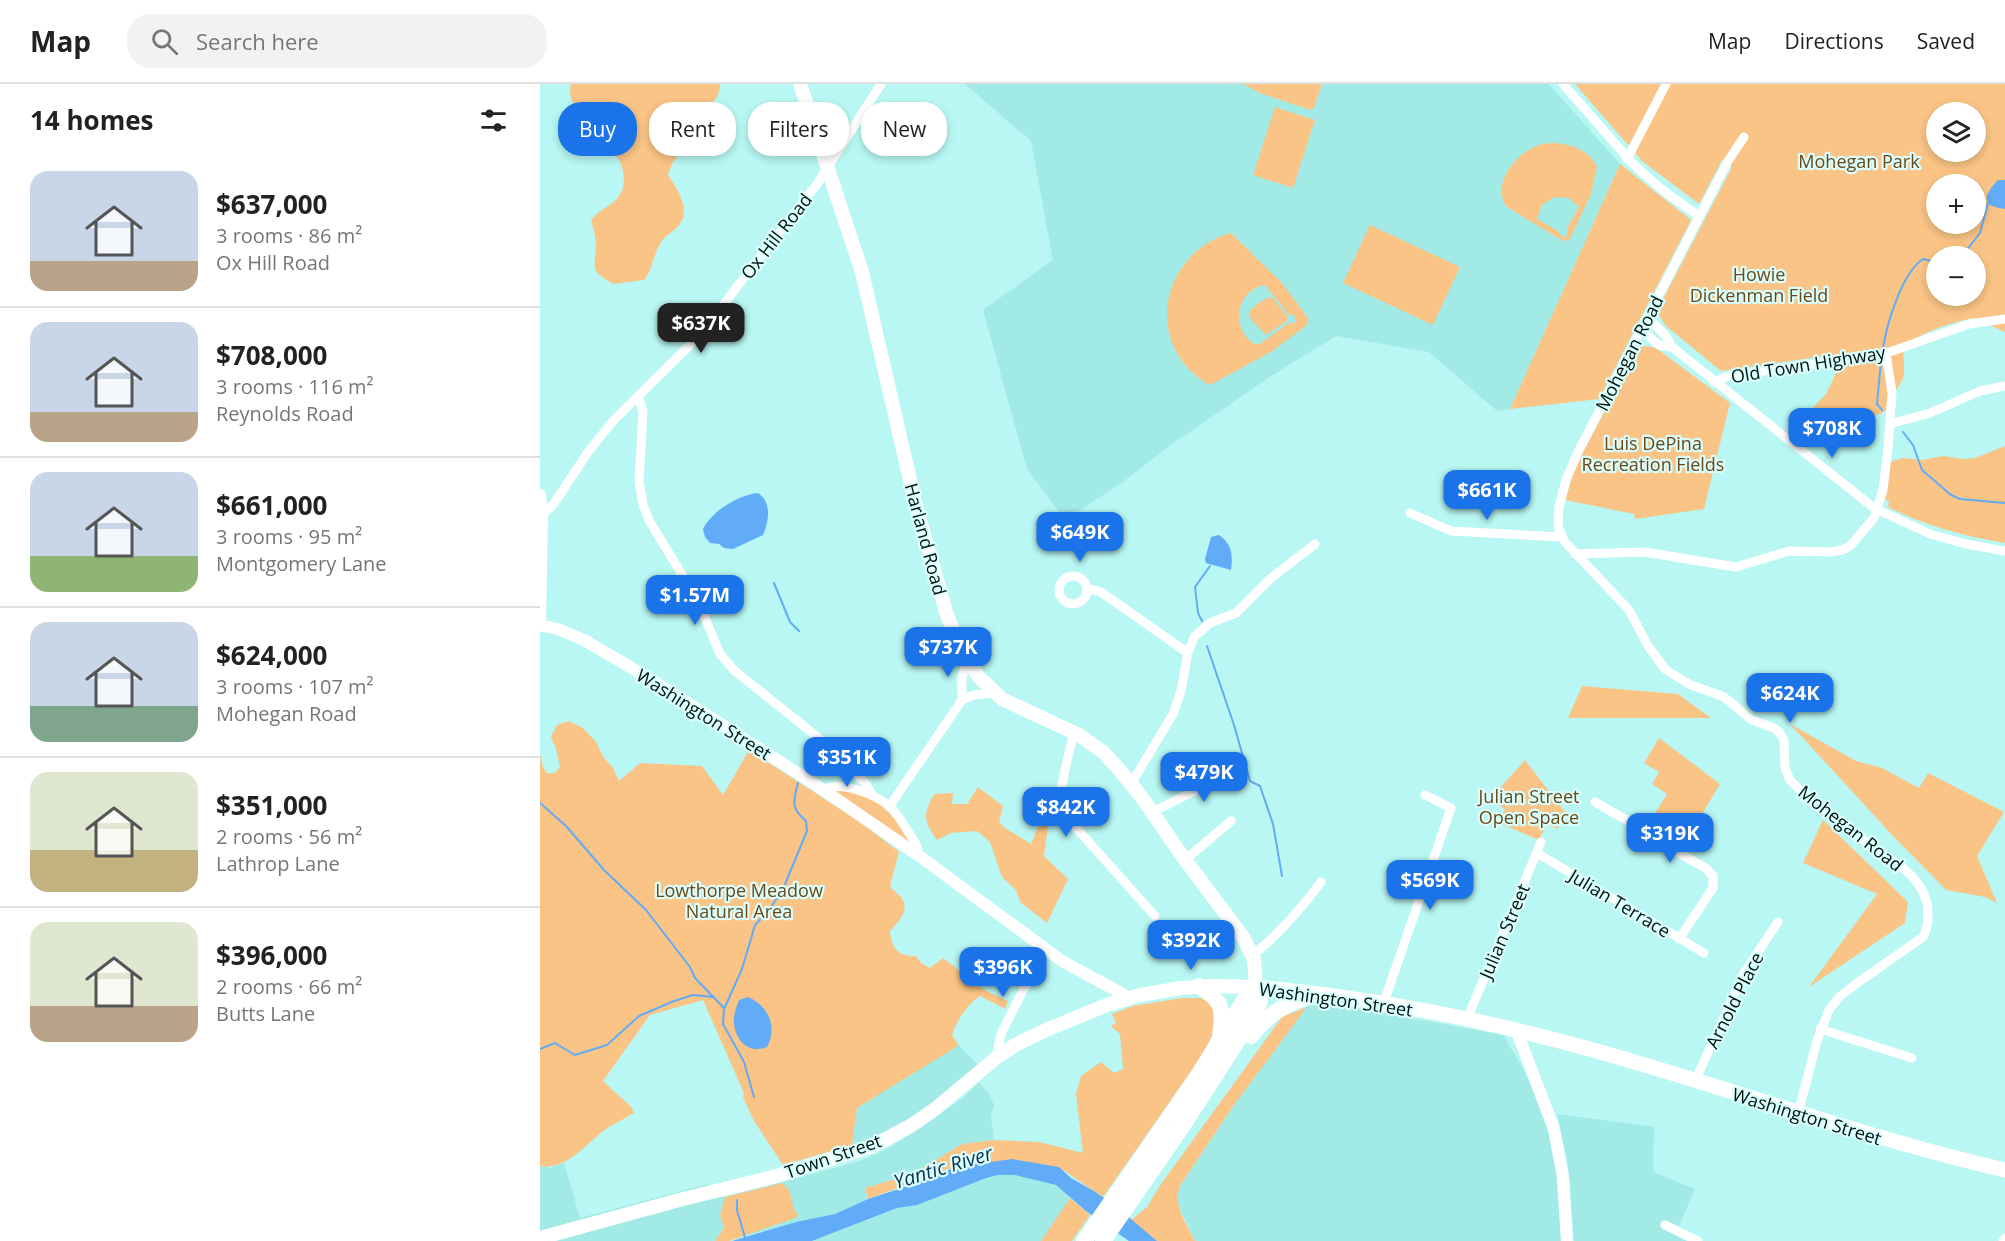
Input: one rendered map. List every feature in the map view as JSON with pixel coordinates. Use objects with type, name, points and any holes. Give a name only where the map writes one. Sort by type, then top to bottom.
[{"type":"highway","points":[[1199,986],[1214,997],[1222,1008],[1219,1042]]},
{"type":"highway","name":"Washington Street","points":[[1256,987],[1317,994],[1516,1029],[1591,1049],[1900,1144],[2005,1170]]},
{"type":"highway","points":[[1092,1239],[1128,1192],[1210,1084],[1257,1008],[1260,998],[1256,987],[1248,994],[1128,1192]]},
{"type":"highway","points":[[1210,1084],[1224,1074],[1246,1041],[1269,1016],[1290,1003],[1317,994]]},
{"type":"main road","name":"Harland Road","points":[[800,84],[862,272],[926,541],[952,628],[968,662],[994,693],[1012,705],[1074,733],[1108,757],[1153,812],[1185,861],[1236,927],[1253,955],[1257,973],[1256,987]]},
{"type":"main road","name":"Washington Street","points":[[1130,998],[1199,986],[1256,987]]},
{"type":"main road","name":"Town Street","points":[[540,1238],[773,1177],[873,1146],[912,1125],[935,1109],[1015,1045],[1046,1030],[1130,998]]},
{"type":"street","name":"Ox Hill Road","points":[[542,515],[553,505],[588,452],[613,421],[698,337],[828,166],[881,84]]},
{"type":"street","points":[[1563,84],[1627,159],[1665,192],[1699,216]]},
{"type":"street","points":[[1627,159],[1666,84]]},
{"type":"street","name":"Mohegan Road","points":[[1744,137],[1728,161],[1699,216],[1569,472],[1558,514],[1561,537],[1629,610],[1648,646],[1663,667],[1684,681],[1724,697],[1752,720],[1778,730],[1784,740],[1785,768],[1790,780],[1866,843],[1900,865],[1922,891],[1928,909],[1927,927],[1923,937],[1860,981],[1839,998],[1829,1010],[1820,1029],[1798,1113]]},
{"type":"street","points":[[1647,317],[1666,336],[1672,347],[1877,510],[1941,537],[2005,551]]},
{"type":"street","name":"Old Town Highway","points":[[1714,382],[1729,376],[1886,353],[1969,324],[2005,319]]},
{"type":"street","points":[[1641,330],[1657,344],[1672,347]]},
{"type":"street","points":[[1575,554],[1644,552],[1741,567],[1789,551],[1831,552],[1847,549],[1863,533],[1877,510],[1883,490],[1892,388],[1886,353]]},
{"type":"street","points":[[1890,424],[1930,413],[1980,391],[2005,386]]},
{"type":"street","points":[[638,396],[643,412],[639,481],[643,505],[650,522],[698,602],[720,654],[735,670],[825,743],[866,784],[872,795]]},
{"type":"street","points":[[540,495],[542,515],[540,625]]},
{"type":"street","points":[[1410,513],[1446,530],[1459,533],[1561,537]]},
{"type":"street","points":[[1131,784],[1173,714],[1181,692],[1193,639],[1204,627],[1236,613],[1269,579],[1315,544]]},
{"type":"street","points":[[1088,588],[1101,592],[1188,653]]},
{"type":"street","name":"Washington Street","points":[[540,625],[558,629],[584,640],[652,680],[824,790],[918,855],[1062,961],[1130,998]]},
{"type":"street","points":[[962,700],[961,685],[968,662]]},
{"type":"street","points":[[889,807],[962,700],[971,696],[994,693]]},
{"type":"street","points":[[1074,733],[1060,802],[1061,811],[1155,916]]},
{"type":"street","points":[[1153,812],[1241,767]]},
{"type":"street","points":[[824,790],[834,786],[872,795],[889,807],[917,845],[918,855]]},
{"type":"street","points":[[1383,1005],[1451,808],[1425,795]]},
{"type":"street","points":[[1596,802],[1707,869],[1713,876],[1713,888],[1679,939]]},
{"type":"street","points":[[1185,861],[1231,821]]},
{"type":"street","name":"Julian Street","points":[[1467,1019],[1541,842]]},
{"type":"street","name":"Julian Terrace","points":[[1537,853],[1704,953]]},
{"type":"street","points":[[1253,955],[1294,916],[1321,882]]},
{"type":"street","name":"Arnold Place","points":[[1695,1081],[1744,973],[1778,922]]},
{"type":"street","points":[[996,1058],[1001,1034],[1044,949]]},
{"type":"street","points":[[1516,1029],[1554,1129],[1563,1176],[1567,1241]]},
{"type":"street","points":[[1820,1029],[1912,1058]]},
{"type":"street","points":[[1665,1225],[1698,1241]]},
{"type":"shaded area","points":[[965,84],[1549,84],[1620,164],[1510,409],[1497,411],[1429,352],[1336,336],[1271,376],[1171,445],[1120,484],[1065,520],[1027,469],[983,310],[1053,260],[1031,141]]},
{"type":"shaded area","points":[[1334,1004],[1503,1035],[1523,1068],[1547,1128],[1556,1170],[1561,1241],[1195,1241],[1177,1202],[1180,1186],[1234,1105],[1307,1006]]},
{"type":"shaded area","points":[[958,1044],[978,1065],[928,1107],[888,1131],[852,1145],[857,1108]]},
{"type":"shaded area","points":[[979,1082],[989,1094],[994,1105],[991,1115],[994,1140],[962,1144],[910,1175],[865,1188],[867,1199],[835,1214],[736,1239],[725,1199],[720,1216],[724,1228],[715,1241],[540,1241],[540,1166],[551,1168],[564,1163],[580,1218],[708,1184],[725,1197],[860,1161],[891,1147],[963,1098]]},
{"type":"shaded area","points":[[1557,1114],[1654,1127],[1653,1172],[1695,1189],[1679,1226],[1665,1222],[1662,1228],[1687,1241],[1574,1241],[1568,1164]]},
{"type":"shaded area","points":[[997,1175],[1021,1175],[1048,1182],[1059,1186],[1070,1198],[1041,1241],[812,1241],[897,1208],[916,1205]]},
{"type":"green space","points":[[571,84],[720,84],[717,97],[713,102],[649,102],[649,156],[677,156],[668,175],[681,197],[684,210],[679,225],[661,242],[644,280],[613,284],[597,272],[595,268],[596,242],[591,220],[611,204],[623,189],[624,175],[616,156],[637,156],[637,102],[573,102],[570,93]]},
{"type":"green space","points":[[1243,84],[1322,84],[1314,108],[1311,110],[1262,94]]},
{"type":"green space","points":[[1575,84],[2005,84],[2005,332],[1974,318],[1946,325],[1914,339],[1904,350],[1903,378],[1889,400],[1886,410],[1877,415],[1850,415],[1826,432],[1817,433],[1806,422],[1809,412],[1826,394],[1837,371],[1825,356],[1721,371],[1666,326],[1659,315],[1660,305],[1732,167],[1722,160],[1699,204],[1642,161]]},
{"type":"green space","points":[[1275,107],[1315,120],[1293,188],[1253,175]]},
{"type":"green space","points":[[1556,143],[1580,149],[1590,156],[1597,167],[1591,194],[1570,239],[1563,241],[1507,207],[1501,191],[1506,173],[1518,158],[1535,147]],"holes":[[[1554,197],[1569,198],[1579,207],[1564,237],[1537,219],[1542,205]]]},
{"type":"green space","points":[[1620,164],[1691,220],[1599,399],[1510,409]]},
{"type":"green space","points":[[1370,225],[1460,267],[1433,325],[1343,283]]},
{"type":"green space","points":[[1231,233],[1281,282],[1308,318],[1307,325],[1271,352],[1210,385],[1188,368],[1174,348],[1168,325],[1168,302],[1175,280],[1188,260],[1207,244]],"holes":[[[1265,285],[1289,315],[1294,315],[1296,320],[1293,324],[1288,323],[1260,344],[1247,338],[1239,321],[1242,302],[1255,288]]]},
{"type":"green space","points":[[1272,297],[1288,317],[1287,321],[1266,335],[1250,318],[1249,313],[1259,303]]},
{"type":"green space","name":"Luis DePina Recreation Fields","points":[[1646,346],[1656,348],[1730,403],[1704,509],[1635,519],[1634,514],[1565,500],[1576,466],[1636,351]]},
{"type":"green space","points":[[2005,446],[2005,543],[1960,534],[1916,520],[1888,507],[1889,502],[1881,496],[1883,464],[1903,458],[1923,460],[1943,456],[1975,458]]},
{"type":"green space","points":[[1582,686],[1678,694],[1711,718],[1568,718]]},
{"type":"green space","name":"Lowthorpe Meadow Natural Area","points":[[569,721],[583,728],[596,742],[619,781],[640,763],[702,766],[723,795],[749,750],[863,824],[899,852],[890,886],[903,900],[904,909],[890,931],[894,947],[905,955],[916,956],[921,963],[930,968],[943,958],[986,991],[1008,1001],[1005,1009],[980,996],[966,1009],[956,1024],[952,1035],[958,1044],[956,1047],[857,1108],[852,1145],[783,1165],[754,1121],[703,1000],[650,1015],[603,1081],[631,1107],[634,1113],[609,1127],[568,1160],[560,1164],[540,1166],[540,754],[547,773],[555,773],[560,767],[551,737],[557,725]]},
{"type":"green space","points":[[1790,724],[1856,761],[1882,768],[1919,788],[1928,773],[2004,812],[1977,856],[1997,903],[1985,897],[1946,890]]},
{"type":"green space","points":[[1659,738],[1720,784],[1682,848],[1647,826],[1667,794],[1652,784],[1659,772],[1644,763]]},
{"type":"green space","name":"Julian Street Open Space","points":[[1525,760],[1565,812],[1558,829],[1547,824],[1539,840],[1499,823],[1505,809],[1490,799]]},
{"type":"green space","points":[[978,787],[1003,806],[999,822],[1031,844],[1039,824],[1048,826],[1044,856],[1068,879],[1047,923],[1020,902],[1016,890],[1002,877],[990,842],[977,831],[951,833],[937,840],[929,827],[926,813],[934,794],[953,793],[952,804],[967,804]]},
{"type":"green space","points":[[835,789],[864,796],[882,806],[899,825],[912,846],[834,791]]},
{"type":"green space","points":[[1823,820],[1908,902],[1905,923],[1809,987],[1877,894],[1803,863]]},
{"type":"green space","points":[[1182,998],[1200,998],[1213,1003],[1217,1019],[1212,1036],[1201,1057],[1103,1197],[1063,1170],[979,1164],[948,1169],[868,1199],[865,1188],[910,1175],[962,1144],[994,1140],[1039,1142],[1083,1153],[1076,1094],[1081,1076],[1101,1062],[1114,1073],[1123,1069],[1120,1034],[1111,1026],[1116,1023],[1112,1014],[1133,1006]]},
{"type":"green space","points":[[1307,1007],[1234,1105],[1180,1186],[1179,1207],[1195,1241],[1157,1241],[1131,1220],[1147,1207],[1159,1187],[1282,1017]]},
{"type":"green space","points":[[782,1183],[789,1190],[798,1217],[729,1241],[715,1241],[724,1228],[720,1216],[725,1197]]},
{"type":"green space","points":[[1070,1198],[1090,1215],[1072,1241],[1041,1241]]},
{"type":"water","points":[[1998,180],[2005,180],[2005,209],[1992,206],[1987,199],[1989,191]]},
{"type":"water","points":[[758,493],[766,502],[768,512],[763,535],[733,549],[710,543],[703,529],[707,522],[726,505],[750,494]]},
{"type":"water","points":[[1219,535],[1227,542],[1231,550],[1231,570],[1206,563],[1211,537]]},
{"type":"water","points":[[748,997],[761,1005],[771,1024],[767,1047],[761,1049],[745,1045],[735,1030],[734,1018],[739,1000]]},
{"type":"water","points":[[1012,1159],[1059,1167],[1071,1178],[1118,1208],[1157,1241],[1129,1241],[1087,1212],[1056,1185],[1015,1175],[997,1175],[917,1205],[897,1208],[812,1241],[732,1241],[796,1222],[835,1214],[868,1199],[956,1167]]},
{"type":"waterway","points":[[1970,246],[1980,233],[1988,203]]},
{"type":"waterway","points":[[1883,348],[1892,313],[1902,287],[1915,266],[1923,259],[1926,260]]},
{"type":"waterway","points":[[1881,361],[1877,404],[1882,410]]},
{"type":"waterway","points":[[1903,432],[1913,445],[1922,470],[1951,495],[1960,499],[2005,503]]},
{"type":"waterway","points":[[1202,621],[1198,613],[1195,587],[1210,566]]},
{"type":"waterway","points":[[774,583],[790,622],[799,631]]},
{"type":"waterway","points":[[1207,646],[1250,781],[1260,786],[1273,824],[1282,876]]},
{"type":"waterway","points":[[725,1007],[742,969],[755,925],[769,910],[783,889],[807,831],[806,821],[798,813],[795,804],[798,783]]},
{"type":"waterway","points":[[540,803],[566,826],[604,870],[646,910],[690,967],[695,978],[724,1008],[723,1024],[744,1062],[754,1097]]},
{"type":"waterway","points":[[540,1049],[555,1043],[575,1055],[607,1045],[639,1016],[674,1001],[693,995],[714,997]]},
{"type":"waterway","points":[[737,1200],[737,1210],[746,1241]]},
{"type":"park label","name":"Mohegan Park","points":[[1859,161]]},
{"type":"park label","name":"Howie Dickenman Field","points":[[1759,284]]},
{"type":"water label","name":"Yantic River","points":[[943,1167]]}]
